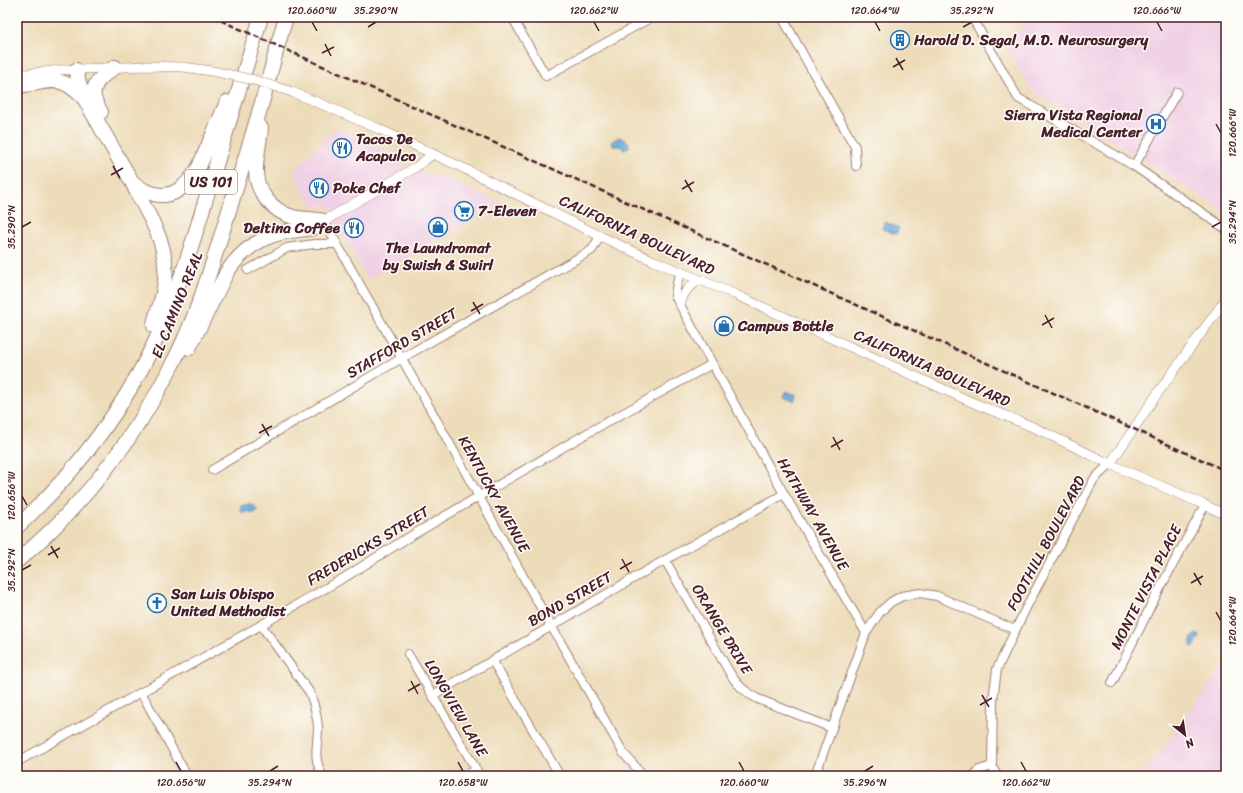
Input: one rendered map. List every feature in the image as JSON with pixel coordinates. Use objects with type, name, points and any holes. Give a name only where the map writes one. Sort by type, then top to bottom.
[{"type":"highway","name":"EL CAMINO REAL","points":[[17,527],[66,476],[82,457],[114,414],[154,344],[179,285],[261,17]]},
{"type":"highway","name":"EL CAMINO REAL","points":[[17,561],[65,516],[110,464],[154,398],[172,365],[199,305],[258,116],[286,17]]},
{"type":"highway","points":[[115,67],[98,81],[93,93],[96,102],[122,150],[122,165]]},
{"type":"highway","points":[[76,70],[84,98],[132,182],[157,229],[160,239],[165,260],[166,274],[162,299],[154,323],[154,344]]},
{"type":"highway","points":[[132,182],[152,194],[166,196],[176,192],[187,183],[198,167],[228,98],[244,74]]},
{"type":"highway","points":[[17,85],[22,86],[63,82],[84,98]]},
{"type":"highway","points":[[258,116],[261,129],[256,170],[258,185],[263,196],[270,204],[293,217],[324,221]]},
{"type":"highway","points":[[172,365],[185,356],[227,272],[242,254],[261,240],[284,232],[314,227],[324,221]]},
{"type":"highway","points":[[17,514],[30,504],[44,489],[66,476]]},
{"type":"street","points":[[512,17],[546,76],[652,17]]},
{"type":"street","points":[[782,17],[854,147],[856,166]]},
{"type":"street","points":[[972,17],[1018,98],[1134,166],[1226,229]]},
{"type":"street","name":"CALIFORNIA BOULEVARD","points":[[17,75],[115,67],[163,66],[212,71],[254,80],[292,92],[433,154],[600,236],[681,273],[734,294],[1226,515]]},
{"type":"street","points":[[1134,166],[1177,92]]},
{"type":"street","points":[[324,221],[416,168],[433,154]]},
{"type":"street","name":"KENTUCKY AVENUE","points":[[324,221],[624,754],[644,776]]},
{"type":"street","name":"STAFFORD STREET","points":[[212,470],[402,358],[592,250],[600,236]]},
{"type":"street","points":[[248,270],[287,248],[314,244],[337,244]]},
{"type":"street","name":"HATHWAY AVENUE","points":[[681,273],[677,283],[675,296],[784,494],[866,633]]},
{"type":"street","points":[[680,305],[689,286],[699,280]]},
{"type":"street","name":"FOOTHILL BOULEVARD","points":[[992,766],[993,700],[997,669],[1015,630],[1094,479],[1110,464],[1157,394],[1226,299]]},
{"type":"street","name":"FREDERICKS STREET","points":[[17,762],[347,576],[404,540],[712,364]]},
{"type":"street","name":"BOND STREET","points":[[433,695],[665,560],[784,494]]},
{"type":"street","name":"MONTE VISTA PLACE","points":[[1112,683],[1151,605],[1205,505]]},
{"type":"street","name":"ORANGE DRIVE","points":[[665,560],[731,675],[740,687],[758,699],[832,728]]},
{"type":"street","points":[[815,776],[866,633],[880,612],[891,602],[902,596],[920,593],[937,596],[1015,630]]},
{"type":"street","points":[[261,625],[303,682],[312,699],[317,717],[318,729],[315,755],[317,765],[323,776]]},
{"type":"street","name":"LONGVIEW LANE","points":[[408,654],[478,773]]},
{"type":"street","points":[[492,660],[560,776]]},
{"type":"street","points":[[141,692],[187,776]]},
{"type":"street","points":[[1226,756],[1226,776]]},
{"type":"street","points":[[973,776],[979,770],[992,766],[997,776]]},
{"type":"street","points":[[456,776],[478,773]]},
{"type":"shaded area","name":"Sierra Vista Regional Medical Center","points":[[1039,17],[1226,17],[1226,212],[1030,89],[1002,39]]},
{"type":"shaded area","points":[[336,128],[396,155],[396,163],[432,177],[441,175],[501,204],[367,280],[328,204],[313,207],[293,173]]},
{"type":"shaded area","points":[[1226,662],[1226,776],[1143,776]]},
{"type":"water","points":[[619,137],[628,142],[629,147],[624,150],[620,146],[614,146],[611,142]]},
{"type":"water","points":[[885,222],[899,228],[896,234],[882,229]]},
{"type":"water","points":[[786,391],[796,395],[794,401],[783,397]]},
{"type":"water","points":[[249,504],[256,508],[257,511],[255,513],[251,513],[250,511],[243,513],[240,510],[241,506]]},
{"type":"water","points":[[1197,634],[1200,636],[1199,639],[1196,641],[1196,645],[1192,647],[1192,639]]},
{"type":"railway","points":[[213,17],[1226,471]]},
{"type":"place","name":"Harold D. Segal, M.D. Neurosurgery","points":[[900,40]]},
{"type":"place","name":"Sierra Vista Regional Medical Center","points":[[1156,124]]},
{"type":"place","name":"Tacos De Acapulco","points":[[342,148]]},
{"type":"place","name":"Poke Chef","points":[[319,188]]},
{"type":"place","name":"7-Eleven","points":[[464,211]]},
{"type":"place","name":"The Laundromat by Swish & Swirl","points":[[438,227]]},
{"type":"place","name":"Deltina Coffee","points":[[354,228]]},
{"type":"place","name":"Campus Bottle","points":[[724,326]]},
{"type":"place","name":"San Luis Obispo United Methodist","points":[[157,603]]}]
